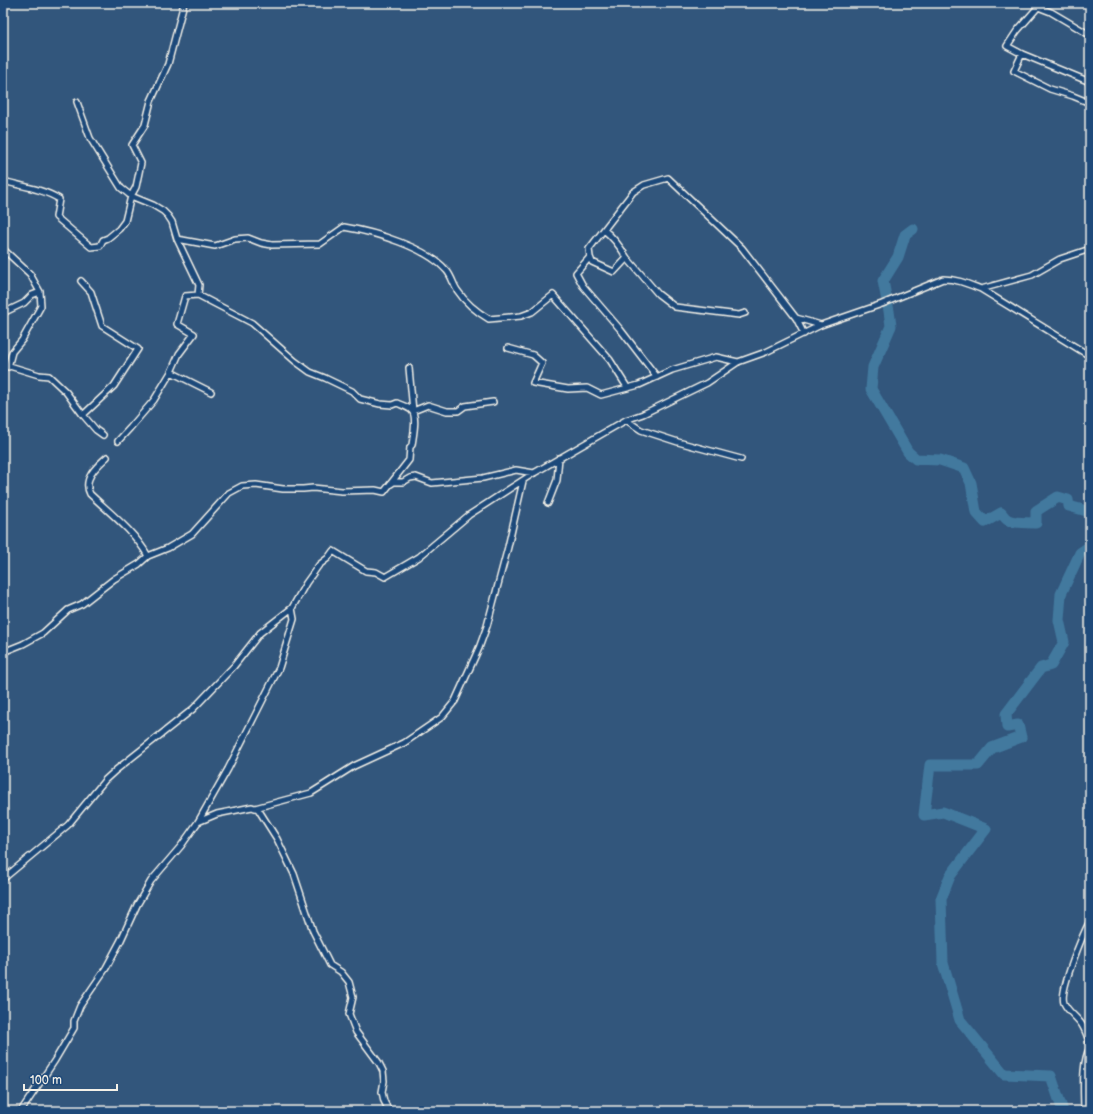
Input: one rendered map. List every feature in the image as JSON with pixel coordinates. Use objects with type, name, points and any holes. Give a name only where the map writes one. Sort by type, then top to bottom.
[{"type":"street","points":[[3,181],[41,191],[59,199],[56,217],[91,247],[100,246],[103,240],[119,229],[125,221],[131,196],[136,187],[141,163],[132,145],[146,125],[150,101],[168,64],[184,3]]},
{"type":"street","points":[[1090,35],[1051,12],[1038,8],[1017,31],[1007,46],[1022,54],[1090,82]]},
{"type":"street","points":[[1022,54],[1014,71],[1050,89],[1090,103]]},
{"type":"street","points":[[77,102],[90,138],[121,188],[131,196],[163,211],[172,222],[177,239],[199,285],[198,295]]},
{"type":"street","points":[[627,258],[614,272],[592,262],[589,249],[633,192],[644,185],[668,178],[742,248],[796,318],[804,334]]},
{"type":"street","points":[[177,239],[215,246],[235,239],[248,238],[261,243],[272,244],[320,244],[344,228],[356,229],[394,241],[435,259],[448,272],[456,290],[489,319],[520,316],[532,312],[552,295],[610,360],[627,387]]},
{"type":"street","points":[[604,230],[609,234],[627,258],[658,294],[675,307],[739,315],[745,313]]},
{"type":"street","points":[[3,249],[30,274],[40,292],[41,306],[22,340],[12,352],[6,366],[39,375],[49,376],[66,392],[83,415],[103,435]]},
{"type":"street","points":[[981,289],[1032,275],[1060,259],[1090,249]]},
{"type":"street","points":[[590,257],[576,273],[583,286],[620,329],[657,377]]},
{"type":"street","points":[[3,879],[68,825],[105,780],[116,770],[193,709],[234,666],[260,633],[292,608],[319,565],[328,558],[333,551],[366,571],[376,572],[385,577],[419,557],[469,515],[534,473],[626,420],[643,414],[707,383],[738,362],[766,352],[821,325],[882,304],[943,280],[953,279],[981,289],[1090,356]]},
{"type":"street","points":[[81,281],[91,292],[102,326],[138,349],[114,386],[83,415]]},
{"type":"street","points":[[3,313],[24,303],[32,295],[40,292]]},
{"type":"street","points":[[118,440],[154,400],[171,372],[179,354],[194,334],[177,324],[185,296],[198,295],[252,323],[295,361],[310,372],[352,391],[360,399],[380,404],[397,403],[413,411],[428,405],[447,411],[458,411],[464,406],[493,402]]},
{"type":"street","points":[[796,318],[821,325]]},
{"type":"street","points":[[508,348],[533,355],[542,363],[534,383],[568,389],[587,388],[601,395],[638,385],[689,364],[716,357],[738,362]]},
{"type":"street","points":[[385,490],[409,460],[410,447],[412,445],[415,420],[409,368]]},
{"type":"street","points":[[171,372],[211,392]]},
{"type":"street","points":[[626,420],[641,430],[678,442],[741,459]]},
{"type":"street","points":[[107,457],[89,477],[88,490],[90,494],[113,514],[139,541],[148,556]]},
{"type":"street","points":[[548,503],[557,480],[559,458]]},
{"type":"street","points":[[3,652],[23,644],[43,632],[68,610],[82,604],[114,579],[140,564],[148,556],[168,548],[192,534],[229,493],[242,486],[256,485],[283,489],[313,488],[342,491],[375,490],[384,492],[394,482],[403,482],[416,476],[432,483],[483,478],[516,470],[534,473]]},
{"type":"street","points":[[198,822],[217,814],[255,808],[311,793],[354,766],[404,743],[442,717],[455,701],[479,648],[487,626],[510,541],[522,481]]},
{"type":"street","points":[[21,1111],[55,1060],[74,1028],[74,1021],[80,1006],[110,961],[137,905],[151,881],[182,846],[198,822],[247,732],[279,668],[294,619],[292,608]]},
{"type":"street","points":[[255,808],[258,809],[277,839],[294,874],[313,931],[330,965],[341,972],[349,982],[354,997],[349,1014],[356,1032],[379,1063],[383,1071],[384,1081],[382,1092],[384,1101],[389,1111]]},
{"type":"street","points":[[1084,1111],[1084,1073],[1087,1052],[1090,1046],[1082,1024],[1073,1016],[1064,1003],[1063,997],[1082,937],[1090,922]]},
{"type":"waterway","points":[[913,229],[905,235],[898,257],[883,281],[891,326],[873,367],[871,389],[908,452],[916,459],[940,460],[964,468],[971,483],[976,512],[985,522],[1001,513],[1011,521],[1036,523],[1036,511],[1058,497],[1068,500],[1069,506],[1090,512]]},
{"type":"waterway","points":[[1063,1111],[1051,1076],[1004,1074],[960,1020],[943,963],[941,899],[950,876],[986,829],[943,812],[924,815],[930,765],[978,765],[992,748],[1021,737],[1018,725],[1007,727],[1006,714],[1041,668],[1051,665],[1064,642],[1059,620],[1061,594],[1080,553],[1090,546]]}]
